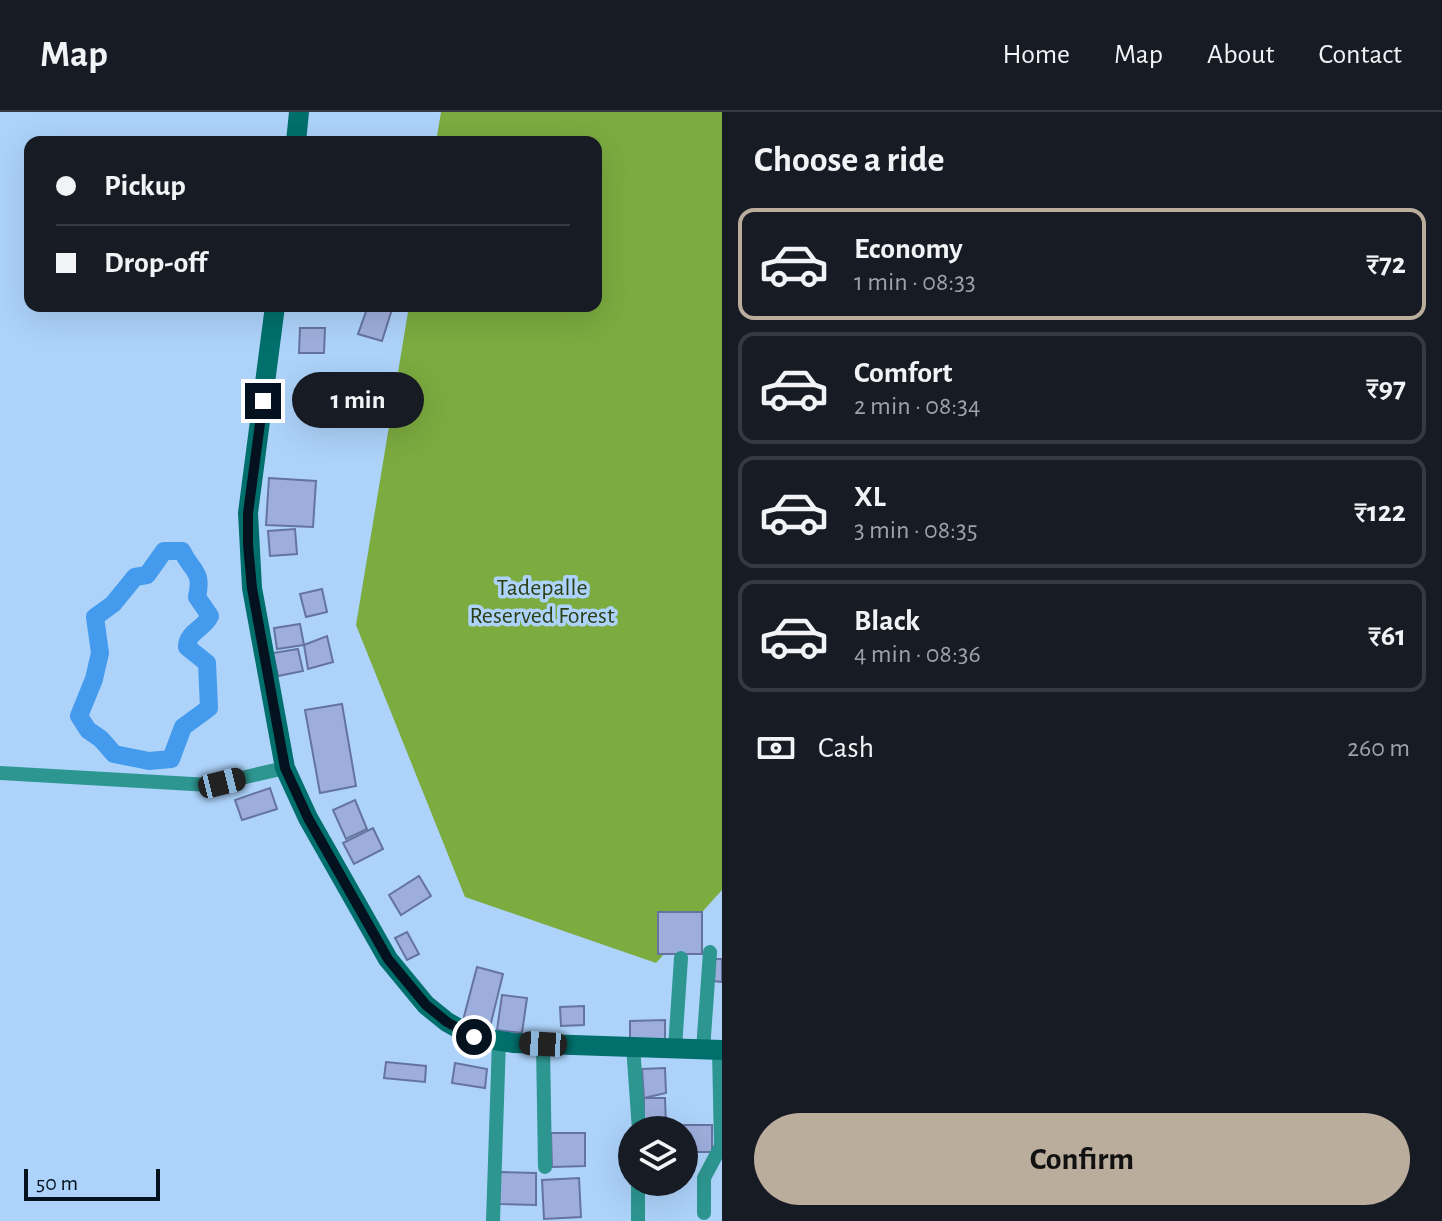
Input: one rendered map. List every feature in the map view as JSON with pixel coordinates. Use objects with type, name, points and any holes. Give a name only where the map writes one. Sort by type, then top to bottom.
[{"type":"street","points":[[297,136],[299,112]]},
{"type":"street","points":[[274,312],[248,513],[252,588],[285,768],[308,818],[388,959],[426,1005],[447,1022],[474,1037],[543,1044],[715,1050]]},
{"type":"street","points":[[0,773],[210,785],[285,768]]},
{"type":"street","points":[[704,1213],[704,1178],[721,1146],[710,952]]},
{"type":"street","points":[[675,1048],[681,958]]},
{"type":"street","points":[[493,1221],[499,1041]]},
{"type":"street","points":[[543,1044],[545,1167]]},
{"type":"street","points":[[633,1046],[638,1116]]},
{"type":"street","points":[[638,1196],[638,1221]]},
{"type":"green space","name":"Tadepalle Reserved Forest","points":[[441,112],[722,112],[722,890],[656,963],[465,897],[356,625],[408,312],[602,312],[602,136],[437,136]]},
{"type":"building","points":[[366,312],[391,312],[382,341],[358,334]]},
{"type":"building","points":[[300,328],[325,328],[324,353],[299,353]]},
{"type":"building","points":[[304,387],[330,390],[328,411],[302,408]]},
{"type":"building","points":[[269,478],[316,481],[313,527],[266,525]]},
{"type":"building","points":[[295,529],[297,554],[270,556],[268,531]]},
{"type":"building","points":[[322,589],[327,612],[306,617],[300,594]]},
{"type":"building","points":[[300,624],[304,645],[277,649],[274,628]]},
{"type":"building","points":[[327,636],[333,662],[308,669],[304,645]]},
{"type":"building","points":[[298,649],[303,671],[278,676],[273,653]]},
{"type":"building","points":[[342,704],[356,786],[320,793],[305,710]]},
{"type":"building","points":[[270,788],[277,809],[242,820],[235,800]]},
{"type":"building","points":[[355,800],[367,829],[346,839],[333,810]]},
{"type":"building","points":[[373,828],[383,849],[354,864],[343,843]]},
{"type":"building","points":[[419,876],[431,896],[401,915],[389,895]]},
{"type":"building","points":[[658,912],[702,912],[702,954],[658,954]]},
{"type":"building","points":[[407,932],[419,954],[407,960],[395,938]]},
{"type":"building","points":[[715,959],[722,959],[722,982],[714,981]]},
{"type":"building","points":[[477,967],[503,974],[489,1031],[462,1024]]},
{"type":"building","points":[[502,995],[527,998],[522,1033],[497,1030]]},
{"type":"building","points":[[584,1006],[584,1025],[561,1026],[560,1007]]},
{"type":"building","points":[[665,1020],[665,1039],[630,1040],[630,1021]]},
{"type":"building","points":[[386,1062],[426,1066],[425,1082],[384,1078]]},
{"type":"building","points":[[455,1063],[487,1069],[485,1088],[452,1083]]},
{"type":"building","points":[[665,1068],[666,1093],[644,1098],[642,1069]]},
{"type":"building","points":[[644,1098],[665,1098],[666,1116],[644,1116]]},
{"type":"building","points":[[698,1125],[712,1125],[712,1152],[698,1152]]},
{"type":"building","points":[[551,1133],[585,1133],[585,1166],[552,1167]]},
{"type":"building","points":[[500,1172],[536,1173],[536,1205],[499,1204]]},
{"type":"building","points":[[579,1178],[581,1217],[544,1219],[542,1180]]},
{"type":"waterway","points":[[164,551],[182,551],[198,576],[197,597],[210,616],[190,638],[187,647],[207,663],[209,708],[183,727],[171,759],[149,761],[114,754],[88,730],[79,716],[94,679],[100,653],[95,617],[113,604],[135,577],[147,575],[164,551]]},
{"type":"route","points":[[263,401],[248,513],[248,545],[252,588],[285,768],[308,818],[388,959],[426,1005],[447,1022],[474,1037]]}]
